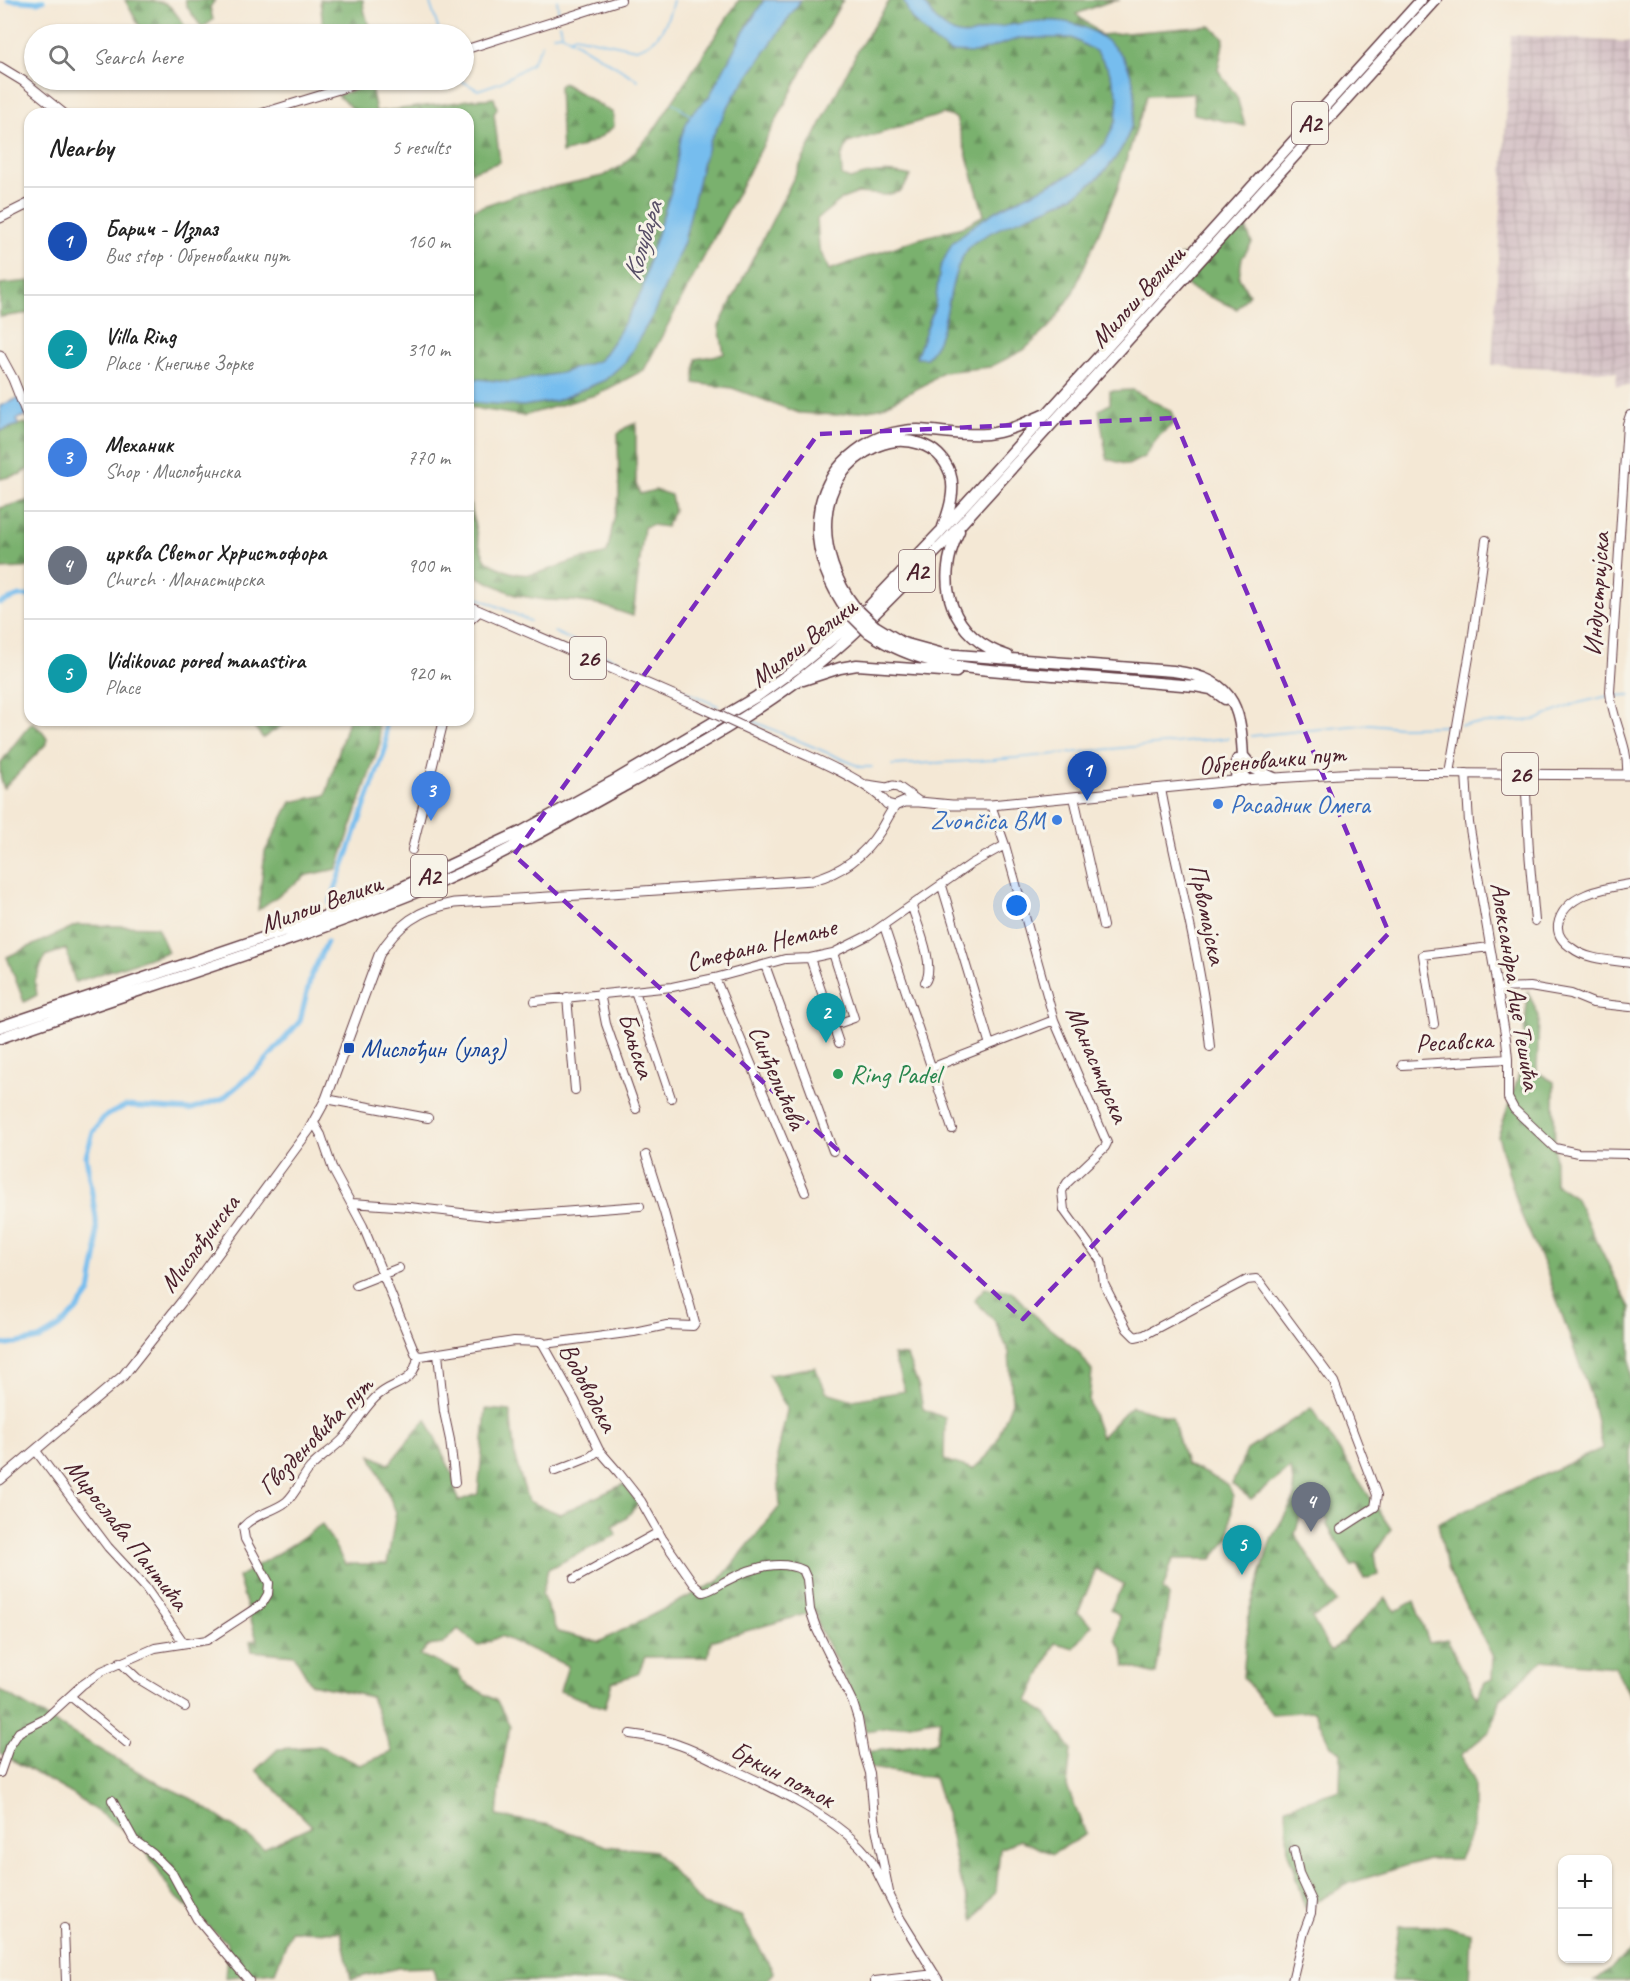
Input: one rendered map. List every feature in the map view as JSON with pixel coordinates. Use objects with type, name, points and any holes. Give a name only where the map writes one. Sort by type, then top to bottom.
[{"type":"highway","name":"Милош Велики","points":[[0,1038],[220,963],[438,882],[576,814],[688,750],[794,683],[869,621],[964,520],[1414,16],[1421,0]]},
{"type":"highway","name":"Милош Велики","points":[[0,1027],[392,892],[523,831],[656,758],[776,683],[859,617],[940,532],[1414,16],[1436,0]]},
{"type":"highway","points":[[1049,412],[1020,426],[996,433],[975,435],[916,430],[890,433],[859,448],[843,462],[830,481],[821,501],[818,535],[824,568],[834,589],[852,610],[891,647],[913,657],[951,665],[1002,671],[1211,689],[1223,697],[1233,714],[1240,781]]},
{"type":"highway","points":[[852,610],[835,573],[826,544],[825,529],[826,516],[834,490],[847,469],[858,459],[878,446],[899,441],[919,443],[938,454],[950,474],[952,484],[950,504],[940,532]]},
{"type":"highway","points":[[964,520],[952,546],[948,563],[947,583],[952,607],[967,631],[983,645],[1003,654],[1027,660]]},
{"type":"highway","points":[[872,629],[903,643],[930,651],[972,657],[1173,670],[1207,678],[1225,690],[1234,705],[1239,722],[1243,756],[1240,781]]},
{"type":"highway","points":[[794,683],[857,665],[988,674],[1002,671]]},
{"type":"highway","points":[[1243,756],[1253,768],[1275,778]]},
{"type":"main road","points":[[0,67],[24,82]]},
{"type":"main road","points":[[34,90],[56,108]]},
{"type":"main road","points":[[0,218],[24,206]]},
{"type":"main road","points":[[0,355],[24,407]]},
{"type":"main road","name":"26","points":[[474,608],[761,735],[885,796],[887,804],[898,805]]},
{"type":"main road","name":"Обреновачки пут","points":[[898,805],[919,802],[991,805],[1356,772],[1629,774]]},
{"type":"main road","name":"26","points":[[885,796],[896,786],[902,791]]},
{"type":"main road","points":[[898,805],[904,798],[902,791]]},
{"type":"main road","name":"Обреновачки пут","points":[[902,791],[919,802]]},
{"type":"main road","points":[[881,830],[885,796]]},
{"type":"main road","name":"Мислођинска","points":[[0,1480],[123,1376],[238,1227],[314,1123],[326,1099],[366,985],[379,955],[396,931],[411,918],[432,908],[485,900],[813,880],[835,873],[853,862],[870,845],[898,805]]},
{"type":"street","points":[[474,47],[621,0]]},
{"type":"street","points":[[279,108],[337,90]]},
{"type":"street","name":"Индустријска","points":[[1629,774],[1626,751],[1613,714],[1611,696],[1627,424],[1630,415]]},
{"type":"street","points":[[1449,773],[1473,634],[1486,540]]},
{"type":"street","points":[[474,616],[480,611]]},
{"type":"street","points":[[412,850],[443,726]]},
{"type":"street","name":"Александра Аце Тешића","points":[[1466,773],[1469,823],[1508,1059],[1508,1098],[1514,1109],[1555,1148],[1578,1153],[1630,1154]]},
{"type":"street","points":[[1525,774],[1535,921]]},
{"type":"street","name":"Првомајска","points":[[1161,789],[1206,1009],[1210,1047]]},
{"type":"street","points":[[1074,797],[1103,926]]},
{"type":"street","name":"Манастирска","points":[[991,805],[1005,845],[1054,1020],[1107,1143],[1105,1148],[1067,1183],[1062,1191],[1064,1210],[1101,1262],[1104,1284],[1127,1329],[1135,1337],[1144,1335],[1247,1280],[1258,1280],[1334,1382],[1377,1495],[1375,1507],[1341,1530]]},
{"type":"street","name":"Стефана Немање","points":[[535,1001],[672,987],[785,959],[801,956],[810,958],[833,953],[884,926],[972,864],[1005,845]]},
{"type":"street","points":[[1630,884],[1594,891],[1573,903],[1564,910],[1558,928],[1560,936],[1572,949],[1592,957],[1630,963]]},
{"type":"street","points":[[942,886],[990,1045]]},
{"type":"street","points":[[912,907],[929,961],[929,977],[925,982]]},
{"type":"street","points":[[884,926],[952,1129]]},
{"type":"street","points":[[1434,1024],[1423,955],[1490,947]]},
{"type":"street","points":[[833,953],[854,1018],[840,1023]]},
{"type":"street","points":[[810,958],[839,1043]]},
{"type":"street","points":[[765,965],[833,1151]]},
{"type":"street","name":"Синђелићева","points":[[715,978],[805,1192]]},
{"type":"street","points":[[1497,988],[1530,987],[1571,994],[1593,1003],[1630,1007]]},
{"type":"street","points":[[635,990],[671,1098]]},
{"type":"street","name":"Бањска","points":[[600,993],[606,1024],[636,1109]]},
{"type":"street","points":[[567,998],[575,1090]]},
{"type":"street","points":[[932,1068],[1054,1020]]},
{"type":"street","name":"Ресавска","points":[[1402,1065],[1508,1059]]},
{"type":"street","points":[[326,1099],[428,1118]]},
{"type":"street","points":[[314,1123],[321,1135],[335,1175],[352,1203],[418,1356]]},
{"type":"street","points":[[543,1344],[634,1332],[667,1325],[693,1326],[695,1323],[646,1155]]},
{"type":"street","points":[[352,1203],[496,1217],[640,1206]]},
{"type":"street","points":[[356,1285],[399,1268]]},
{"type":"street","name":"Водоводска","points":[[418,1356],[514,1341],[543,1344],[599,1450],[634,1492],[693,1584],[703,1592],[713,1590],[725,1582],[767,1566],[791,1564],[803,1570],[807,1579],[808,1595]]},
{"type":"street","points":[[438,1354],[455,1482]]},
{"type":"street","name":"Гвозденовића пут","points":[[0,1773],[9,1748],[19,1732],[45,1719],[82,1685],[120,1662],[155,1648],[201,1641],[212,1637],[262,1604],[267,1599],[269,1583],[245,1539],[243,1527],[288,1500],[310,1468],[343,1439],[375,1398],[411,1376],[416,1368],[418,1356]]},
{"type":"street","name":"Мирослава Пантића","points":[[36,1450],[108,1547],[145,1587],[184,1643]]},
{"type":"street","points":[[555,1471],[590,1457],[599,1450]]},
{"type":"street","points":[[574,1579],[659,1532]]},
{"type":"street","name":"Бркин поток","points":[[808,1595],[817,1630],[854,1703],[870,1773],[874,1818],[889,1892]]},
{"type":"street","points":[[120,1662],[137,1678],[185,1707]]},
{"type":"street","points":[[70,1696],[128,1743]]},
{"type":"street","name":"Бркин поток","points":[[630,1734],[678,1744],[780,1792],[825,1819],[865,1851],[889,1892],[900,1918],[937,1977]]},
{"type":"street","points":[[112,1800],[134,1840],[172,1872],[197,1918],[249,1981]]},
{"type":"street","points":[[1292,1981],[1311,1913],[1312,1901],[1299,1873],[1294,1850]]},
{"type":"street","points":[[64,1928],[66,1981]]},
{"type":"street","points":[[875,1981],[937,1977]]},
{"type":"highlighted area","points":[[1174,418],[1389,933],[1023,1319],[514,855],[818,434]]},
{"type":"shaded area","points":[[1511,35],[1630,42],[1630,386],[1616,386],[1617,372],[1492,365]]},
{"type":"green space","points":[[125,0],[165,3],[183,24],[138,24]]},
{"type":"green space","points":[[185,0],[215,0],[210,7],[213,20],[208,24],[199,24],[187,7]]},
{"type":"green space","points":[[320,0],[363,0],[368,24],[323,24]]},
{"type":"green space","points":[[739,0],[843,0],[814,49],[644,370],[598,394],[523,416],[474,408],[474,209],[515,195],[603,176],[622,166],[652,133]]},
{"type":"green space","points":[[890,0],[1120,0],[1076,14],[1101,35],[1210,26],[1224,38],[1218,70],[1237,97],[1245,126],[1194,114],[1193,93],[1147,95],[1117,190],[1072,295],[1052,324],[1024,350],[990,367],[942,372],[924,385],[880,408],[837,415],[799,413],[732,388],[694,383],[696,359],[724,354],[719,326],[859,48]],"holes":[[[943,114],[956,118],[984,215],[962,227],[918,239],[829,270],[819,248],[817,219],[842,199],[858,193],[886,195],[901,191],[911,176],[888,172],[850,179],[842,176],[841,158],[848,143]]]},
{"type":"green space","points":[[563,83],[613,113],[614,126],[590,143],[562,153],[559,86]]},
{"type":"green space","points":[[356,90],[372,90],[375,108],[352,108],[337,95]]},
{"type":"green space","points":[[494,98],[497,108],[494,114],[500,162],[474,171],[474,108],[409,108]]},
{"type":"green space","points":[[1229,218],[1246,219],[1246,228],[1252,243],[1242,258],[1239,278],[1249,294],[1237,309],[1192,289],[1173,273],[1180,256],[1201,251],[1217,240]]},
{"type":"green space","points":[[24,282],[24,314],[0,317],[0,284]]},
{"type":"green space","points":[[1133,390],[1171,411],[1175,422],[1158,437],[1144,457],[1128,465],[1107,459],[1099,410],[1110,404],[1110,391]]},
{"type":"green space","points":[[24,423],[24,472],[0,479],[0,431]]},
{"type":"green space","points":[[636,423],[636,484],[640,494],[655,490],[671,495],[674,511],[666,527],[651,525],[644,527],[633,616],[597,604],[515,595],[474,575],[474,522],[482,552],[487,561],[515,574],[533,574],[607,553],[619,495],[618,434]]},
{"type":"green space","points":[[24,502],[24,568],[0,569],[0,508]]},
{"type":"green space","points":[[29,726],[36,726],[47,739],[47,743],[4,788],[0,765]]},
{"type":"green space","points":[[254,726],[281,726],[263,738]]},
{"type":"green space","points":[[346,726],[378,726],[380,742],[337,869],[307,875],[258,910],[265,852],[291,802],[326,795]]},
{"type":"green space","points":[[77,925],[157,927],[168,952],[75,982],[66,949],[45,956],[35,981],[37,995],[24,1002],[7,957]]},
{"type":"green space","points":[[1528,992],[1539,1016],[1537,1072],[1554,1082],[1555,1184],[1575,1197],[1630,1308],[1630,1696],[1615,1667],[1543,1660],[1501,1698],[1490,1731],[1461,1755],[1474,1783],[1474,1826],[1459,1859],[1428,1859],[1350,1883],[1305,1908],[1288,1852],[1286,1807],[1340,1790],[1341,1752],[1331,1746],[1314,1711],[1272,1714],[1243,1677],[1249,1612],[1271,1539],[1295,1498],[1291,1468],[1251,1499],[1232,1484],[1247,1450],[1311,1408],[1391,1529],[1375,1553],[1378,1575],[1364,1579],[1357,1564],[1352,1567],[1327,1525],[1328,1519],[1302,1511],[1295,1534],[1337,1602],[1312,1618],[1331,1652],[1385,1598],[1396,1611],[1414,1601],[1429,1642],[1447,1639],[1477,1698],[1485,1682],[1492,1679],[1493,1657],[1447,1568],[1438,1523],[1603,1448],[1592,1400],[1547,1272],[1520,1212],[1498,1136],[1521,1069]]},
{"type":"green space","points":[[985,1288],[1011,1291],[1039,1320],[1078,1351],[1092,1371],[1089,1402],[1101,1437],[1131,1406],[1172,1417],[1186,1464],[1227,1484],[1233,1496],[1229,1538],[1212,1559],[1173,1559],[1163,1589],[1169,1596],[1156,1674],[1125,1666],[1123,1651],[1116,1640],[1119,1615],[1110,1609],[1124,1584],[1096,1569],[1078,1613],[1092,1625],[1074,1648],[1055,1643],[1028,1701],[1047,1715],[1071,1749],[1067,1787],[1086,1834],[1053,1854],[1020,1840],[1000,1849],[996,1891],[974,1920],[959,1876],[946,1813],[934,1778],[871,1768],[868,1752],[937,1742],[940,1719],[866,1731],[860,1709],[818,1625],[816,1611],[711,1641],[708,1657],[645,1657],[638,1674],[612,1682],[605,1708],[560,1691],[568,1666],[501,1636],[478,1646],[458,1629],[443,1644],[428,1646],[420,1655],[458,1671],[463,1682],[497,1701],[510,1726],[502,1767],[497,1816],[550,1825],[606,1846],[655,1851],[703,1905],[741,1916],[774,1973],[766,1981],[436,1981],[433,1967],[398,1968],[351,1979],[341,1932],[291,1931],[275,1972],[225,1978],[228,1944],[172,1893],[139,1840],[67,1791],[0,1753],[0,1690],[152,1780],[192,1799],[264,1848],[312,1826],[256,1770],[278,1749],[320,1746],[360,1765],[392,1752],[371,1697],[311,1684],[294,1655],[252,1651],[250,1641],[257,1640],[238,1577],[322,1524],[345,1564],[387,1564],[396,1512],[371,1455],[389,1464],[426,1419],[452,1473],[458,1501],[478,1494],[486,1409],[510,1411],[515,1458],[528,1501],[560,1514],[624,1484],[638,1504],[625,1519],[613,1526],[616,1535],[548,1569],[542,1595],[558,1632],[599,1642],[719,1581],[780,1506],[777,1456],[787,1410],[769,1375],[815,1367],[826,1392],[853,1400],[905,1391],[893,1355],[907,1356],[919,1388],[923,1409],[945,1418],[944,1460],[973,1469],[987,1456],[997,1440],[1012,1402],[1009,1352],[994,1320],[974,1300]]},
{"type":"green space","points":[[1399,1926],[1445,1926],[1471,1933],[1469,1981],[1391,1981]]},
{"type":"green space","points":[[1630,1952],[1630,1981],[1595,1981]]},
{"type":"water","points":[[764,0],[801,0],[733,98],[711,139],[703,161],[684,242],[652,317],[626,361],[605,380],[556,401],[523,406],[474,402],[474,379],[508,382],[561,373],[600,360],[618,334],[642,291],[650,255],[672,188],[681,137],[690,115],[709,97],[743,33]]},
{"type":"water","points":[[903,0],[923,0],[929,11],[947,29],[963,35],[1028,22],[1055,21],[1081,26],[1107,41],[1123,57],[1132,76],[1135,96],[1134,115],[1129,134],[1120,151],[1094,181],[1068,199],[1001,228],[971,245],[958,268],[942,331],[927,358],[916,358],[935,305],[940,268],[952,243],[978,222],[1003,207],[1073,173],[1095,155],[1106,142],[1116,120],[1118,97],[1109,70],[1097,52],[1072,38],[1020,38],[975,53],[950,52],[935,42],[911,18]]},
{"type":"water","points":[[24,396],[24,416],[17,419],[18,425],[0,431],[0,406]]},
{"type":"waterway","points":[[8,0],[38,2],[43,0]]},
{"type":"waterway","points":[[429,0],[437,24]]},
{"type":"waterway","points":[[557,0],[559,15]]},
{"type":"waterway","points":[[570,39],[574,36],[636,49],[644,46],[657,37],[662,30],[673,0]]},
{"type":"waterway","points":[[560,24],[562,32]]},
{"type":"waterway","points":[[553,35],[562,34],[638,80]]},
{"type":"waterway","points":[[474,88],[478,90],[501,82],[531,64],[543,43]]},
{"type":"waterway","points":[[673,103],[690,115]]},
{"type":"waterway","points":[[0,603],[24,596]]},
{"type":"waterway","points":[[474,596],[530,621]]},
{"type":"waterway","points":[[554,632],[718,706]]},
{"type":"waterway","points":[[1613,696],[1630,695]]},
{"type":"waterway","points":[[1461,725],[1536,720],[1574,704],[1608,696]]},
{"type":"waterway","points":[[750,720],[861,767],[872,767]]},
{"type":"waterway","points":[[1251,736],[1370,724],[1400,727],[1454,726]]},
{"type":"waterway","points":[[330,903],[386,747],[385,726]]},
{"type":"waterway","points":[[892,765],[993,760],[1228,738]]},
{"type":"waterway","points":[[0,1344],[8,1345],[39,1339],[59,1327],[76,1311],[90,1292],[97,1252],[96,1218],[86,1156],[93,1132],[104,1117],[125,1106],[190,1110],[222,1099],[261,1066],[300,1021],[311,976],[327,942]]},
{"type":"place","name":"Барич - Излаз","points":[[1087,801]]},
{"type":"place","name":"Расадник Омега","points":[[1218,804]]},
{"type":"place","name":"Zvončica BM","points":[[1057,820]]},
{"type":"place","name":"Механик","points":[[431,821]]},
{"type":"place","name":"Villa Ring","points":[[826,1043]]},
{"type":"place","name":"Мислођин (улаз)","points":[[349,1048]]},
{"type":"place","name":"Ring Padel","points":[[838,1074]]},
{"type":"place","name":"црква Светог Хрристофора","points":[[1311,1532]]},
{"type":"place","name":"Vidikovac pored manastira","points":[[1242,1575]]},
{"type":"water label","name":"Колубара","points":[[642,241]]}]
